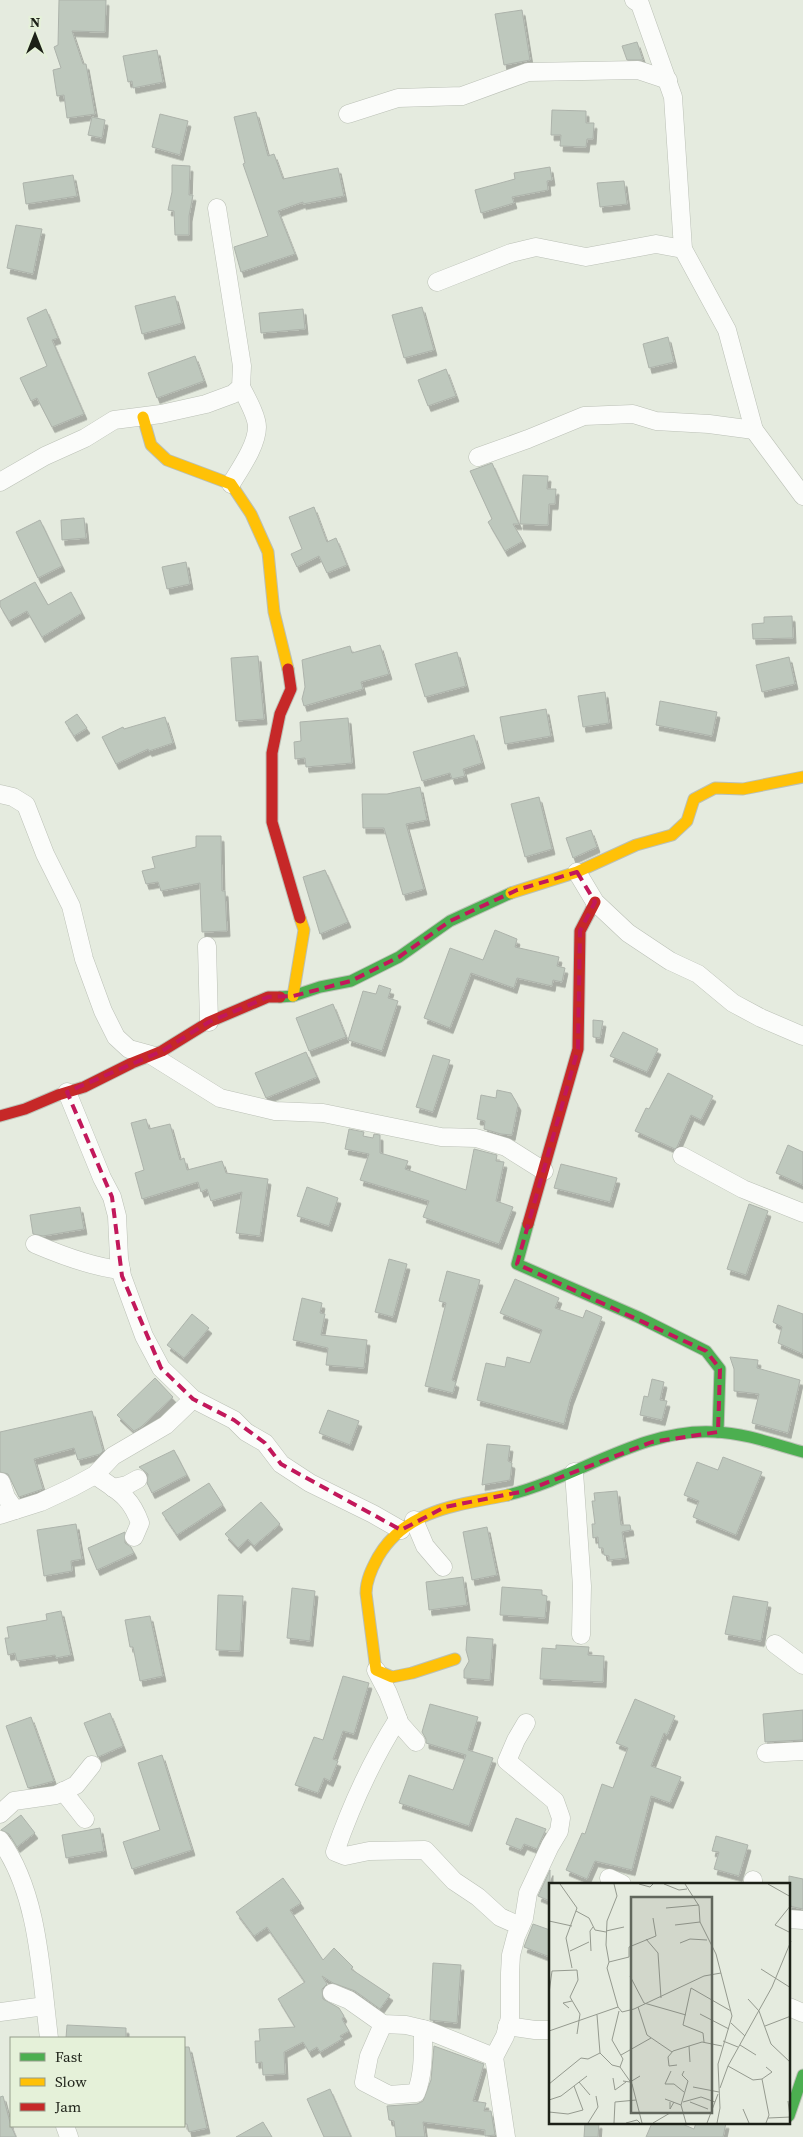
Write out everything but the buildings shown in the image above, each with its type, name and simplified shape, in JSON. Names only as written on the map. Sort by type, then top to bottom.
[{"type":"street","points":[[634,0],[640,4],[673,96],[683,249],[727,330],[754,430],[803,496]]},
{"type":"street","points":[[348,114],[398,98],[462,96],[528,72],[638,70],[668,80]]},
{"type":"street","points":[[217,208],[242,366],[241,387],[248,400],[257,427],[251,451],[231,484]]},
{"type":"street","points":[[437,282],[511,253],[536,247],[586,257],[656,244],[683,249]]},
{"type":"street","points":[[0,482],[45,456],[85,438],[114,420],[206,404],[233,394],[241,387]]},
{"type":"street","points":[[478,456],[528,440],[584,416],[633,414],[656,421],[709,424],[754,430]]},
{"type":"street","points":[[143,416],[151,445],[168,460],[195,472],[231,484],[251,514],[268,552],[274,612],[287,660],[291,689],[280,714],[272,753],[272,822],[304,930],[293,996]]},
{"type":"street","points":[[0,1116],[25,1109],[84,1087],[162,1050],[208,1022],[268,997],[293,996],[320,987],[351,981],[400,957],[450,921],[517,890],[577,872],[636,845],[672,835],[687,821],[694,799],[715,788],[743,789],[803,777]]},
{"type":"street","points":[[0,794],[13,797],[26,805],[46,854],[71,906],[84,960],[103,1011],[116,1037],[129,1049],[151,1055],[220,1098],[275,1111],[323,1113],[441,1137],[476,1138],[506,1147],[544,1171]]},
{"type":"street","points":[[577,872],[595,902],[628,933],[670,961],[698,974],[733,1003],[761,1018],[803,1036]]},
{"type":"street","points":[[595,902],[580,931],[578,1049],[517,1264],[638,1317],[706,1351],[720,1369],[718,1432]]},
{"type":"street","points":[[207,946],[208,1022]]},
{"type":"street","points":[[67,1092],[102,1178],[112,1197],[117,1216],[121,1270],[134,1310],[151,1352],[161,1368],[193,1399],[234,1420],[246,1432],[265,1443],[281,1464],[310,1483],[407,1524],[443,1567]]},
{"type":"street","points":[[682,1156],[743,1189],[803,1213]]},
{"type":"street","points":[[36,1244],[88,1263],[121,1270]]},
{"type":"street","points":[[1,1482],[8,1512],[41,1502],[95,1474],[114,1456],[166,1425],[193,1399]]},
{"type":"street","points":[[416,1742],[400,1724],[376,1670],[371,1648],[366,1587],[379,1555],[395,1534],[407,1524],[444,1507],[498,1498],[525,1491],[652,1442],[699,1432],[733,1432],[803,1452]]},
{"type":"street","points":[[574,1472],[582,1586],[581,1634]]},
{"type":"street","points":[[95,1474],[123,1494],[134,1507],[140,1523],[134,1537]]},
{"type":"street","points":[[113,1488],[127,1485],[138,1479]]},
{"type":"street","points":[[775,1644],[803,1665]]},
{"type":"street","points":[[376,1670],[392,1677],[412,1674],[455,1659]]},
{"type":"street","points":[[398,1719],[384,1741],[361,1789],[336,1852],[345,1856],[369,1851],[424,1850],[454,1881],[478,1897],[500,1917],[520,1926]]},
{"type":"street","points":[[506,2137],[494,2057],[508,2026],[511,1998],[511,1954],[524,1918],[528,1893],[559,1831],[561,1818],[555,1801],[507,1761],[526,1723]]},
{"type":"street","points":[[766,1754],[803,1751]]},
{"type":"street","points":[[0,1814],[14,1801],[56,1795],[76,1785],[92,1765]]},
{"type":"street","points":[[63,1791],[85,1819]]},
{"type":"street","points":[[0,1840],[10,1853],[24,1884],[36,1941],[49,2037]]},
{"type":"street","points":[[790,1919],[803,1920]]},
{"type":"street","points":[[332,1993],[349,2000],[383,2024],[406,2024],[424,2029],[494,2057]]},
{"type":"street","points":[[0,2012],[45,2006]]},
{"type":"street","points":[[790,2007],[803,2013]]},
{"type":"street","points":[[383,2024],[369,2056],[364,2082],[389,2095],[416,2093],[419,2086],[424,2029]]},
{"type":"street","points":[[508,2026],[549,2030]]},
{"type":"street","points":[[790,2114],[803,2075]]},
{"type":"highlighted area","points":[[577,872],[595,902],[580,931],[578,1049],[517,1264],[706,1351],[720,1369],[718,1432],[652,1442],[525,1491],[445,1507],[401,1530],[281,1464],[265,1443],[234,1420],[193,1399],[161,1368],[122,1276],[112,1197],[67,1092],[162,1051],[209,1022],[268,997],[293,996],[351,981],[399,957],[450,921],[517,890]]},
{"type":"traffic: fast","points":[[280,997],[293,996],[320,987],[351,981],[399,957],[450,921],[511,893]]},
{"type":"traffic: fast","points":[[528,1224],[517,1264],[638,1317],[706,1351],[720,1369],[718,1432]]},
{"type":"traffic: fast","points":[[508,1495],[534,1487],[635,1446],[687,1433],[714,1432],[737,1434],[803,1452]]},
{"type":"traffic: fast","points":[[790,2113],[803,2075]]},
{"type":"traffic: slow","points":[[143,417],[151,445],[167,460],[231,484],[251,514],[268,552],[274,612],[288,669]]},
{"type":"traffic: slow","points":[[511,893],[577,872],[636,845],[672,835],[687,821],[694,799],[715,788],[743,789],[803,777]]},
{"type":"traffic: slow","points":[[293,996],[304,930],[300,918]]},
{"type":"traffic: slow","points":[[455,1659],[412,1673],[392,1677],[376,1670],[366,1593],[368,1579],[378,1557],[403,1528],[419,1519],[453,1506],[508,1495]]},
{"type":"traffic: jam","points":[[288,669],[291,689],[280,714],[272,753],[272,822],[300,918]]},
{"type":"traffic: jam","points":[[528,1224],[578,1049],[580,931],[595,902]]},
{"type":"traffic: jam","points":[[0,1116],[25,1109],[58,1095],[84,1087],[132,1063],[162,1051],[209,1022],[268,997],[280,997]]}]
